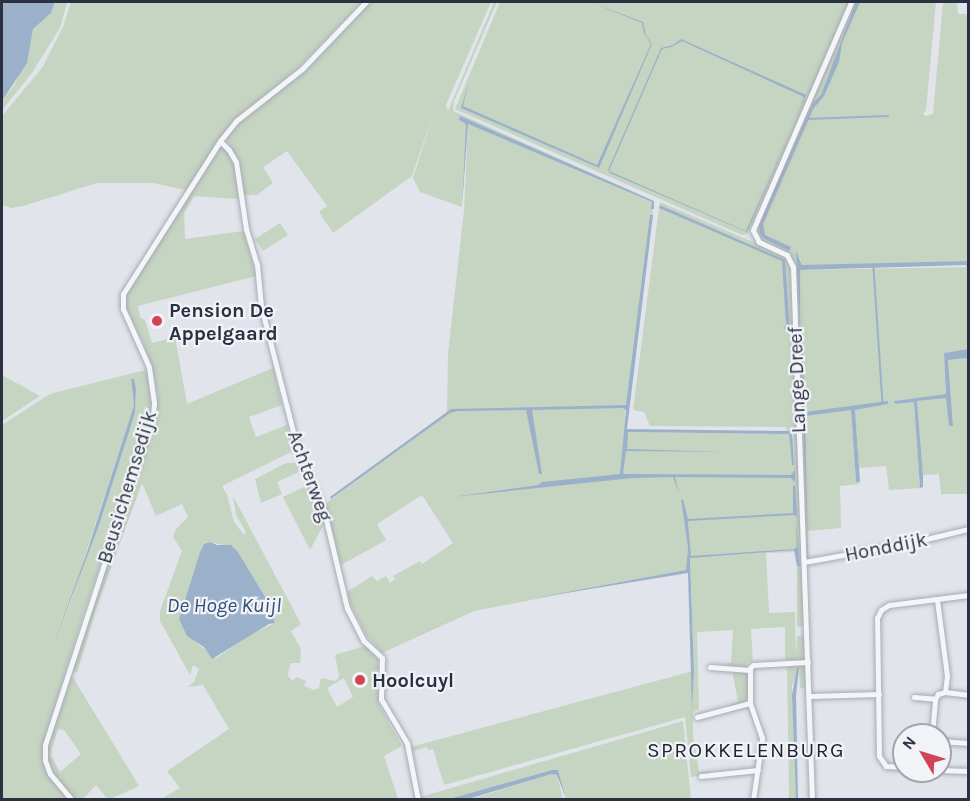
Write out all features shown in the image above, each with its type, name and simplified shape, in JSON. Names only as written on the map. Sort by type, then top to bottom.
[{"type":"street","name":"Beusichemsedijk","points":[[72,800],[50,774],[45,760],[45,745],[153,415],[154,402],[149,367],[123,309],[123,294],[220,141],[236,121],[302,69],[366,2]]},
{"type":"street","name":"Lange Dreef","points":[[812,800],[792,267],[788,255],[759,242],[753,230],[851,2]]},
{"type":"street","name":"Achterweg","points":[[220,141],[230,150],[236,162],[246,229],[257,264],[261,306],[299,455],[324,511],[347,608],[363,640],[382,658],[381,699],[407,743],[418,800]]},
{"type":"street","name":"Honddijk","points":[[804,562],[909,543],[969,529]]},
{"type":"street","points":[[892,766],[886,766],[879,756],[877,618],[881,610],[889,605],[969,595]]},
{"type":"street","points":[[937,600],[946,659],[945,692]]},
{"type":"street","points":[[753,800],[762,738],[750,703],[750,670],[753,664],[808,662]]},
{"type":"street","points":[[710,667],[750,670]]},
{"type":"street","points":[[934,723],[935,699],[938,694],[945,692],[969,695]]},
{"type":"street","points":[[809,696],[879,694]]},
{"type":"street","points":[[914,697],[935,699]]},
{"type":"street","points":[[697,717],[750,703]]},
{"type":"street","points":[[952,741],[969,742]]},
{"type":"street","points":[[701,776],[758,770]]},
{"type":"street","points":[[952,770],[969,771]]},
{"type":"green space","points":[[55,2],[67,3],[60,28],[32,73],[2,110],[2,101],[15,84],[33,29],[51,13]]},
{"type":"green space","points":[[71,2],[362,2],[295,71],[232,122],[186,190],[153,183],[97,183],[23,206],[12,208],[5,206],[2,204],[2,116],[42,68],[63,27]]},
{"type":"green space","points":[[367,2],[491,2],[446,105],[448,111],[494,2],[497,2],[454,101],[453,111],[654,201],[467,123],[462,207],[420,192],[413,178],[435,109],[412,176],[333,233],[319,212],[327,206],[287,151],[263,167],[273,183],[257,195],[244,195],[237,160],[226,137],[237,123],[285,85]]},
{"type":"green space","points":[[500,2],[936,2],[926,110],[923,114],[926,116],[933,114],[943,3],[957,3],[958,14],[968,14],[968,261],[814,266],[802,265],[800,258],[796,256],[800,332],[800,270],[968,267],[968,349],[944,353],[946,394],[894,401],[895,404],[914,402],[920,488],[889,490],[886,466],[859,468],[855,409],[805,416],[851,410],[856,481],[860,484],[840,486],[841,528],[807,531],[809,560],[806,560],[796,266],[788,253],[759,239],[755,231],[818,79],[748,234],[742,235],[455,109]]},
{"type":"green space","points":[[468,124],[652,202],[653,215],[650,215],[627,404],[616,408],[625,408],[626,432],[789,434],[792,465],[794,465],[793,432],[787,431],[786,427],[650,426],[644,412],[633,410],[659,208],[765,252],[660,205],[660,202],[781,254],[790,263],[804,626],[797,627],[797,552],[766,553],[769,613],[795,612],[796,656],[797,636],[805,635],[807,688],[800,688],[799,668],[792,686],[796,799],[789,799],[787,664],[798,663],[799,660],[785,660],[785,627],[751,629],[753,662],[747,662],[746,667],[727,666],[727,663],[731,663],[733,630],[697,632],[699,709],[693,712],[693,735],[699,772],[710,771],[710,774],[691,777],[685,717],[444,785],[433,749],[428,750],[427,747],[410,752],[411,747],[693,671],[692,711],[694,671],[690,553],[688,519],[681,500],[688,548],[687,570],[474,611],[382,653],[366,635],[350,603],[347,592],[372,576],[377,581],[386,576],[390,583],[395,579],[393,576],[420,561],[422,564],[453,543],[422,495],[377,524],[386,540],[341,565],[325,504],[447,415],[448,354],[464,210]]},
{"type":"green space","points":[[219,147],[227,150],[234,163],[239,199],[194,196],[184,213],[185,239],[244,231],[256,276],[138,306],[140,317],[145,320],[152,343],[175,337],[187,404],[273,368],[282,405],[249,417],[256,437],[287,425],[293,451],[222,486],[227,494],[234,522],[244,535],[246,532],[236,515],[233,496],[301,624],[291,631],[301,649],[300,663],[291,663],[289,668],[288,676],[292,681],[297,677],[306,681],[304,686],[314,690],[319,688],[321,678],[336,681],[339,676],[335,655],[365,646],[378,659],[379,705],[402,746],[384,756],[398,799],[161,799],[180,788],[167,771],[229,729],[203,685],[188,687],[194,682],[199,669],[193,665],[190,675],[160,621],[160,611],[182,551],[173,537],[176,529],[188,517],[182,504],[156,516],[142,483],[97,606],[77,672],[70,670],[156,414],[158,396],[153,371],[144,344],[126,308],[125,293]],"holes":[[[210,542],[233,547],[238,552],[269,602],[275,623],[252,634],[216,658],[197,643],[179,619],[200,552],[204,544]],[[344,678],[353,697],[337,707],[327,688]]]},
{"type":"green space","points":[[280,223],[288,235],[263,251],[255,239]]},
{"type":"green space","points":[[968,358],[968,494],[941,494],[939,474],[923,475],[917,401],[947,397],[949,426],[953,426],[948,360]]},
{"type":"green space","points":[[149,371],[153,409],[81,622],[43,745],[46,771],[67,799],[2,800],[2,425],[50,394]],"holes":[[[131,380],[136,389],[135,413],[56,645],[134,405]]]},
{"type":"green space","points":[[2,375],[40,396],[2,421]]},
{"type":"green space","points":[[286,463],[297,463],[301,471],[277,482],[282,494],[261,503],[255,479]]},
{"type":"green space","points":[[308,485],[325,522],[310,550],[283,497]]},
{"type":"green space","points":[[732,670],[748,672],[748,698],[745,702],[722,709],[738,702]]},
{"type":"green space","points":[[68,675],[72,676],[139,786],[108,800],[96,785],[83,799],[75,799],[49,769],[46,751]],"holes":[[[58,729],[64,730],[81,754],[60,772],[50,754]]]},
{"type":"green space","points":[[683,721],[691,799],[566,799],[558,771],[552,770],[449,799],[421,799],[420,797]]},
{"type":"green space","points":[[552,774],[557,775],[563,799],[468,800]]},
{"type":"water","points":[[2,2],[55,2],[51,13],[33,29],[27,63],[2,101]]},
{"type":"water","points":[[590,2],[643,22],[646,35],[652,44],[599,168],[461,108],[469,82],[463,106],[597,165],[651,44],[644,33],[642,23]]},
{"type":"water","points":[[856,2],[860,2],[842,43],[839,62],[824,96],[813,109],[763,224],[765,235],[791,247],[789,251],[763,238],[760,234],[759,223],[813,103],[821,95]]},
{"type":"water","points":[[681,39],[806,95],[794,123],[804,98],[802,96],[682,41],[671,47],[662,49],[609,171],[746,231],[792,129],[747,232],[610,173],[608,170],[661,48],[673,45]]},
{"type":"water","points":[[460,116],[654,201],[654,209],[651,209],[652,202],[468,124],[462,207],[466,124],[459,120]]},
{"type":"water","points":[[660,205],[785,260],[790,331],[783,328],[786,325],[782,261],[659,208]]},
{"type":"water","points":[[650,215],[653,215],[627,429],[792,431],[794,465],[792,465],[789,434],[628,432],[627,449],[725,452],[626,451],[623,474],[791,475],[795,470],[795,482],[791,478],[675,477],[679,493],[673,477],[633,478],[452,497],[538,485],[542,482],[620,474],[626,411],[624,408],[532,410],[542,474],[539,474],[526,410],[458,411],[450,413],[331,499],[330,497],[451,409],[626,405]]},
{"type":"water","points":[[796,251],[802,265],[968,261],[968,270],[966,265],[800,270],[800,332]]},
{"type":"water","points":[[800,337],[802,337],[805,412],[888,401],[888,404],[855,410],[860,482],[856,482],[851,410],[805,416],[808,553]]},
{"type":"water","points":[[968,349],[968,358],[948,360],[953,426],[949,426],[946,398],[917,401],[923,475],[923,487],[920,488],[914,402],[895,404],[894,401],[946,394],[944,353]]},
{"type":"water","points":[[131,379],[134,379],[136,389],[135,413],[99,525],[54,644],[88,549],[134,405]]},
{"type":"water","points":[[795,485],[797,517],[794,515],[688,521],[691,556],[794,549],[797,547],[796,520],[800,566],[797,566],[794,550],[690,558],[694,671],[692,712],[688,573],[535,598],[686,570],[688,548],[681,500],[683,499],[688,519],[793,513],[793,486]]},
{"type":"water","name":"De Hoge Kuijl","points":[[210,542],[217,545],[231,545],[238,552],[269,603],[275,623],[269,624],[212,659],[204,647],[187,636],[179,619],[200,552],[204,544]]},
{"type":"water","points":[[797,668],[799,668],[796,695],[798,800],[796,799],[792,695]]},
{"type":"water","points":[[558,770],[566,799],[557,775],[552,774],[468,799],[449,799]]},
{"type":"waterway","points":[[806,119],[888,116]]},
{"type":"waterway","points":[[874,268],[883,402]]},
{"type":"place","name":"Pension De Appelgaard","points":[[157,321]]},
{"type":"place","name":"Hoolcuyl","points":[[360,680]]},
{"type":"district","name":"SPROKKELENBURG","points":[[746,750]]}]
